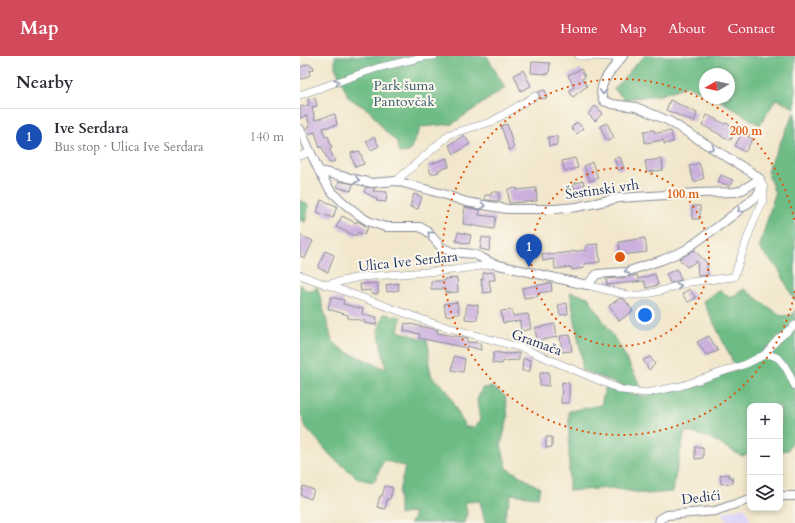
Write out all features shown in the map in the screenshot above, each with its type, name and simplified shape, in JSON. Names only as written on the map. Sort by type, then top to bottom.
[{"type":"street","points":[[300,95],[377,68],[434,56]]},
{"type":"street","points":[[579,56],[622,57]]},
{"type":"street","points":[[587,285],[597,274],[626,272],[662,260],[684,250],[720,225],[756,197],[760,190],[760,179],[669,121],[636,107],[612,104],[604,101],[601,94],[603,84],[622,57]]},
{"type":"street","points":[[396,181],[450,134],[491,122],[535,96]]},
{"type":"street","points":[[300,129],[310,152],[300,156]]},
{"type":"street","name":"Ulica Ive Serdara","points":[[310,152],[330,190],[339,200],[368,221],[385,227],[420,227],[427,231],[441,247],[452,252],[474,254],[494,264],[627,295],[642,295],[690,282],[734,277],[763,200],[764,188],[760,179]]},
{"type":"street","name":"Šestinski vrh","points":[[319,171],[372,183],[396,181],[466,202],[493,208],[508,209],[555,209],[577,207],[619,198],[698,192],[735,192],[742,190],[760,179]]},
{"type":"street","name":"Ulica Ive Serdara","points":[[324,285],[360,277],[453,270],[494,264]]},
{"type":"street","name":"Gramača","points":[[300,275],[432,323],[525,349],[622,390],[646,393],[681,386],[746,364],[764,355],[795,325]]},
{"type":"street","points":[[764,355],[771,354],[776,356],[782,362],[795,386]]},
{"type":"street","points":[[783,496],[795,496]]},
{"type":"street","name":"Dedići","points":[[659,523],[660,519],[674,513],[715,511],[747,501]]},
{"type":"shaded area","points":[[745,507],[751,523],[727,523],[723,512]]},
{"type":"green space","name":"Park šuma Pantovčak","points":[[335,56],[487,56],[505,88],[452,124],[421,127],[409,152],[399,153],[397,142],[386,132],[370,111],[349,98],[335,67]]},
{"type":"green space","points":[[645,56],[795,56],[795,108],[776,99],[760,125],[726,104],[735,104],[735,68],[699,68],[699,91],[686,86],[660,95],[624,99],[614,89]]},
{"type":"green space","points":[[795,111],[795,301],[779,270],[759,248],[775,194],[767,171]]},
{"type":"green space","points":[[300,200],[309,206],[305,222],[300,220]]},
{"type":"green space","points":[[300,284],[306,290],[315,290],[317,286],[332,340],[339,347],[386,369],[378,330],[384,314],[401,317],[398,331],[427,340],[429,349],[429,365],[432,377],[447,390],[465,427],[474,427],[480,421],[477,400],[482,388],[492,387],[505,396],[508,417],[501,445],[507,468],[540,488],[538,497],[511,494],[504,519],[509,523],[485,523],[480,501],[465,502],[467,513],[464,523],[409,523],[414,518],[413,512],[399,515],[399,492],[405,467],[384,460],[374,482],[359,479],[332,457],[305,426],[300,411]]},
{"type":"green space","points":[[744,289],[781,316],[793,315],[795,310],[795,437],[788,450],[783,451],[783,403],[747,403],[747,455],[741,456],[710,438],[685,431],[672,492],[648,494],[610,488],[569,491],[569,411],[601,405],[605,388],[645,396],[737,370],[703,301],[720,290],[730,298]]},
{"type":"green space","points":[[570,292],[588,297],[622,350],[642,389],[626,387],[581,370],[582,360]]},
{"type":"building","points":[[532,62],[550,63],[549,74],[531,73]]},
{"type":"building","points":[[308,64],[313,66],[314,69],[309,71],[310,75],[300,80],[300,67]]},
{"type":"building","points":[[581,69],[585,77],[582,79],[587,86],[573,97],[569,91],[574,87],[568,75]]},
{"type":"building","points":[[523,70],[531,86],[521,91],[514,75]]},
{"type":"building","points":[[545,90],[547,98],[541,99],[538,92]]},
{"type":"building","points":[[315,98],[317,106],[312,107],[315,120],[335,114],[337,125],[323,128],[325,137],[328,136],[332,148],[329,148],[335,161],[329,163],[322,147],[320,148],[315,132],[308,134],[307,127],[310,126],[307,116],[300,118],[300,107],[309,105],[308,99]]},
{"type":"building","points":[[670,100],[697,113],[694,122],[666,110]]},
{"type":"building","points":[[595,106],[603,113],[595,121],[588,114]]},
{"type":"building","points":[[707,115],[725,124],[726,123],[736,127],[731,140],[702,125]]},
{"type":"building","points":[[577,122],[583,128],[577,134],[571,128]]},
{"type":"building","points":[[607,123],[614,138],[607,141],[600,126]]},
{"type":"building","points":[[507,124],[514,148],[509,150],[501,126]]},
{"type":"building","points":[[654,130],[655,133],[671,131],[673,142],[664,144],[664,140],[645,143],[644,131]]},
{"type":"building","points":[[742,133],[753,139],[745,152],[735,146]]},
{"type":"building","points":[[464,135],[470,144],[454,154],[449,145]]},
{"type":"building","points":[[557,136],[557,145],[549,146],[548,137]]},
{"type":"building","points":[[374,137],[379,146],[371,150],[366,141]]},
{"type":"building","points":[[360,151],[364,164],[355,167],[351,153]]},
{"type":"building","points":[[620,157],[624,168],[618,170],[614,158]]},
{"type":"building","points":[[447,158],[449,167],[431,174],[428,165]]},
{"type":"building","points":[[575,158],[578,168],[565,171],[562,161]]},
{"type":"building","points":[[662,159],[663,170],[647,172],[645,161]]},
{"type":"building","points":[[592,162],[598,178],[590,181],[584,166]]},
{"type":"building","points":[[699,163],[704,178],[694,182],[689,166]]},
{"type":"building","points":[[721,175],[733,180],[730,186],[718,182]]},
{"type":"building","points":[[339,181],[353,184],[351,191],[337,187]]},
{"type":"building","points":[[583,181],[587,194],[577,196],[573,184]]},
{"type":"building","points":[[366,187],[375,188],[373,191],[387,192],[386,202],[376,201],[377,199],[364,192]]},
{"type":"building","points":[[517,188],[517,190],[536,188],[537,201],[509,203],[508,189]]},
{"type":"building","points":[[492,192],[499,192],[499,201],[485,200],[485,195],[491,195]]},
{"type":"building","points":[[414,194],[422,197],[418,209],[410,207]]},
{"type":"building","points":[[321,200],[337,206],[333,218],[317,212]]},
{"type":"building","points":[[692,206],[700,206],[700,219],[692,219]]},
{"type":"building","points":[[465,207],[480,210],[479,215],[496,217],[494,229],[463,224]]},
{"type":"building","points":[[342,216],[356,223],[357,221],[368,227],[364,235],[358,232],[356,236],[336,227]]},
{"type":"building","points":[[458,232],[471,235],[469,244],[456,241]]},
{"type":"building","points":[[300,235],[313,241],[305,258],[300,256]]},
{"type":"building","points":[[482,237],[491,239],[489,251],[480,249]]},
{"type":"building","points":[[645,238],[647,252],[620,255],[619,242]]},
{"type":"building","points":[[598,244],[600,262],[584,264],[584,268],[572,270],[571,267],[555,269],[554,259],[543,261],[542,254],[548,253],[548,255],[586,250],[586,245]]},
{"type":"building","points":[[694,250],[707,263],[708,275],[698,276],[697,261],[687,267],[679,259]]},
{"type":"building","points":[[325,251],[334,255],[328,272],[318,268]]},
{"type":"building","points":[[677,269],[681,280],[670,283],[666,274]]},
{"type":"building","points":[[494,272],[495,280],[489,280],[491,292],[483,293],[481,279],[483,279],[483,273]]},
{"type":"building","points":[[655,274],[658,285],[646,288],[644,281],[607,285],[606,279],[637,275],[638,279]]},
{"type":"building","points":[[457,278],[458,292],[446,293],[445,289],[431,289],[431,281],[445,281],[444,279]]},
{"type":"building","points":[[378,283],[378,294],[371,294],[371,290],[361,291],[360,284]]},
{"type":"building","points":[[398,283],[399,290],[387,292],[386,285]]},
{"type":"building","points":[[551,283],[552,291],[538,293],[538,296],[524,298],[522,288]]},
{"type":"building","points":[[689,289],[696,298],[688,302],[682,294]]},
{"type":"building","points":[[331,297],[344,300],[343,304],[363,309],[362,314],[377,317],[376,325],[364,323],[365,321],[348,318],[348,315],[328,309]]},
{"type":"building","points":[[620,298],[625,300],[633,311],[619,321],[609,306]]},
{"type":"building","points":[[457,302],[459,314],[446,316],[444,304]]},
{"type":"building","points":[[567,303],[568,314],[560,315],[558,305]]},
{"type":"building","points":[[467,304],[478,305],[477,320],[465,319]]},
{"type":"building","points":[[512,310],[513,316],[528,314],[531,329],[521,331],[520,321],[503,323],[501,311]]},
{"type":"building","points":[[405,323],[438,330],[437,333],[468,338],[467,342],[480,343],[481,350],[467,346],[467,348],[419,338],[420,334],[404,331]]},
{"type":"building","points":[[555,324],[557,337],[537,341],[535,328]]},
{"type":"building","points":[[570,335],[572,351],[562,352],[560,336]]},
{"type":"building","points":[[709,336],[718,351],[706,355],[697,342]]},
{"type":"building","points":[[494,352],[507,354],[519,353],[519,360],[503,361],[502,364],[492,363]]},
{"type":"building","points":[[454,356],[465,359],[463,372],[452,370]]},
{"type":"building","points":[[650,357],[655,364],[649,370],[643,360]]},
{"type":"building","points":[[523,359],[531,360],[530,371],[522,371]]},
{"type":"building","points":[[540,372],[549,372],[549,386],[540,385]]},
{"type":"building","points":[[562,382],[569,383],[569,403],[561,403]]},
{"type":"building","points":[[546,437],[552,437],[552,447],[546,448]]},
{"type":"building","points":[[695,447],[703,447],[703,458],[695,459]]},
{"type":"building","points":[[729,474],[729,477],[732,477],[733,483],[721,484],[720,475]]},
{"type":"building","points":[[303,486],[314,490],[311,499],[301,495]]},
{"type":"building","points":[[385,486],[393,488],[390,499],[387,499],[385,509],[377,507]]},
{"type":"place","name":"Ive Serdara","points":[[529,267]]}]
